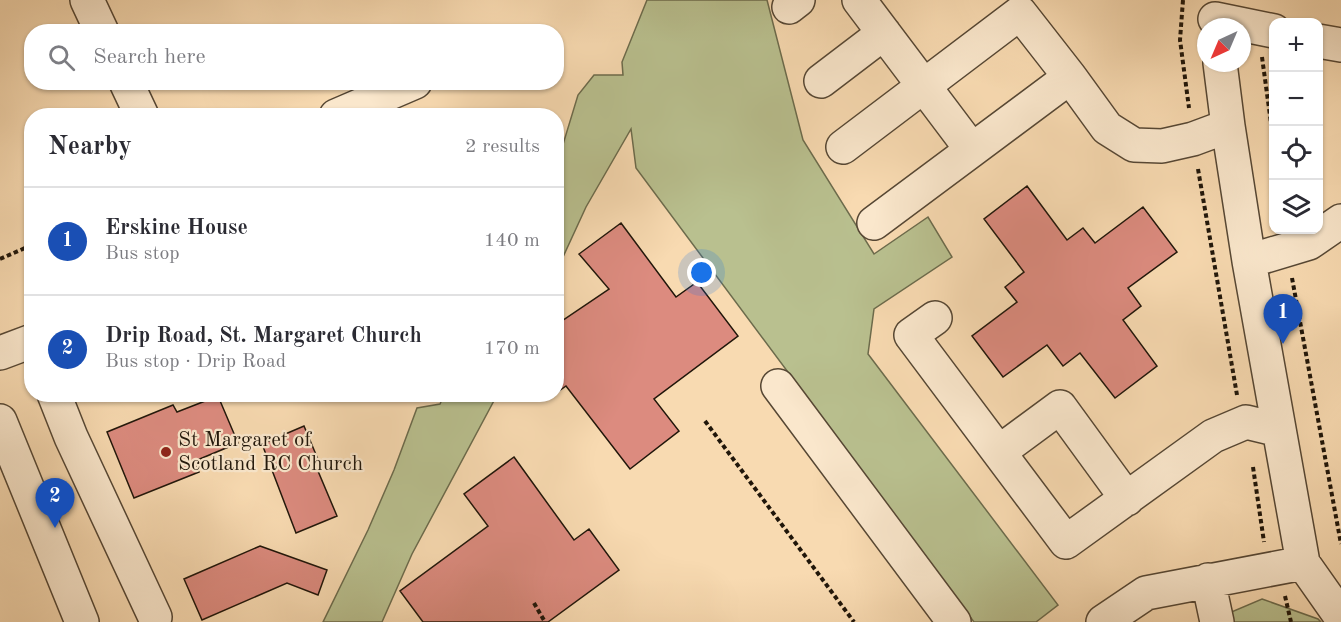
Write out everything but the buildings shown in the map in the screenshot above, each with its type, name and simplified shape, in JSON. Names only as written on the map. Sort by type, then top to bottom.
[{"type":"street","points":[[87,0],[98,24]]},
{"type":"street","points":[[859,0],[972,150]]},
{"type":"street","points":[[843,147],[1020,13],[1107,128],[1134,146],[1162,146],[1193,139],[1228,126]]},
{"type":"street","points":[[1217,15],[1266,29]]},
{"type":"street","points":[[821,81],[884,33]]},
{"type":"street","points":[[1323,42],[1341,45]]},
{"type":"street","points":[[1221,72],[1249,261],[1303,563],[1341,616]]},
{"type":"street","points":[[874,223],[1070,77]]},
{"type":"street","points":[[130,90],[138,108]]},
{"type":"street","points":[[355,108],[396,90]]},
{"type":"street","points":[[1249,261],[1310,243],[1341,221]]},
{"type":"street","points":[[935,318],[911,335],[1066,542],[1213,436],[1246,422],[1279,430]]},
{"type":"street","points":[[0,353],[24,344]]},
{"type":"street","points":[[778,386],[954,622]]},
{"type":"street","points":[[57,402],[71,437],[155,617]]},
{"type":"street","points":[[999,452],[1060,407],[1127,499]]},
{"type":"street","points":[[0,421],[82,622]]},
{"type":"street","points":[[1103,622],[1146,592],[1303,563]]},
{"type":"street","points":[[1209,580],[1217,622]]},
{"type":"path","points":[[1266,29],[1273,126]]},
{"type":"path","points":[[0,259],[24,248]]},
{"type":"path","points":[[1287,250],[1341,544]]},
{"type":"path","points":[[705,421],[854,622]]},
{"type":"path","points":[[534,603],[545,622]]},
{"type":"green space","points":[[647,0],[767,0],[803,140],[874,254],[928,217],[952,257],[874,309],[868,354],[1058,605],[1036,622],[974,622],[636,168],[631,129],[586,207],[564,255],[564,141],[578,95],[594,75],[623,75],[622,62]]},
{"type":"green space","points":[[441,402],[493,402],[412,554],[382,622],[323,622],[368,530],[417,408]]},
{"type":"green space","points":[[1262,599],[1318,619],[1321,622],[1208,622]]},
{"type":"place","name":"Erskine House","points":[[1283,344]]},
{"type":"place","name":"St Margaret of Scotland RC Church","points":[[166,452]]},
{"type":"place","name":"Drip Road, St. Margaret Church","points":[[55,528]]}]
